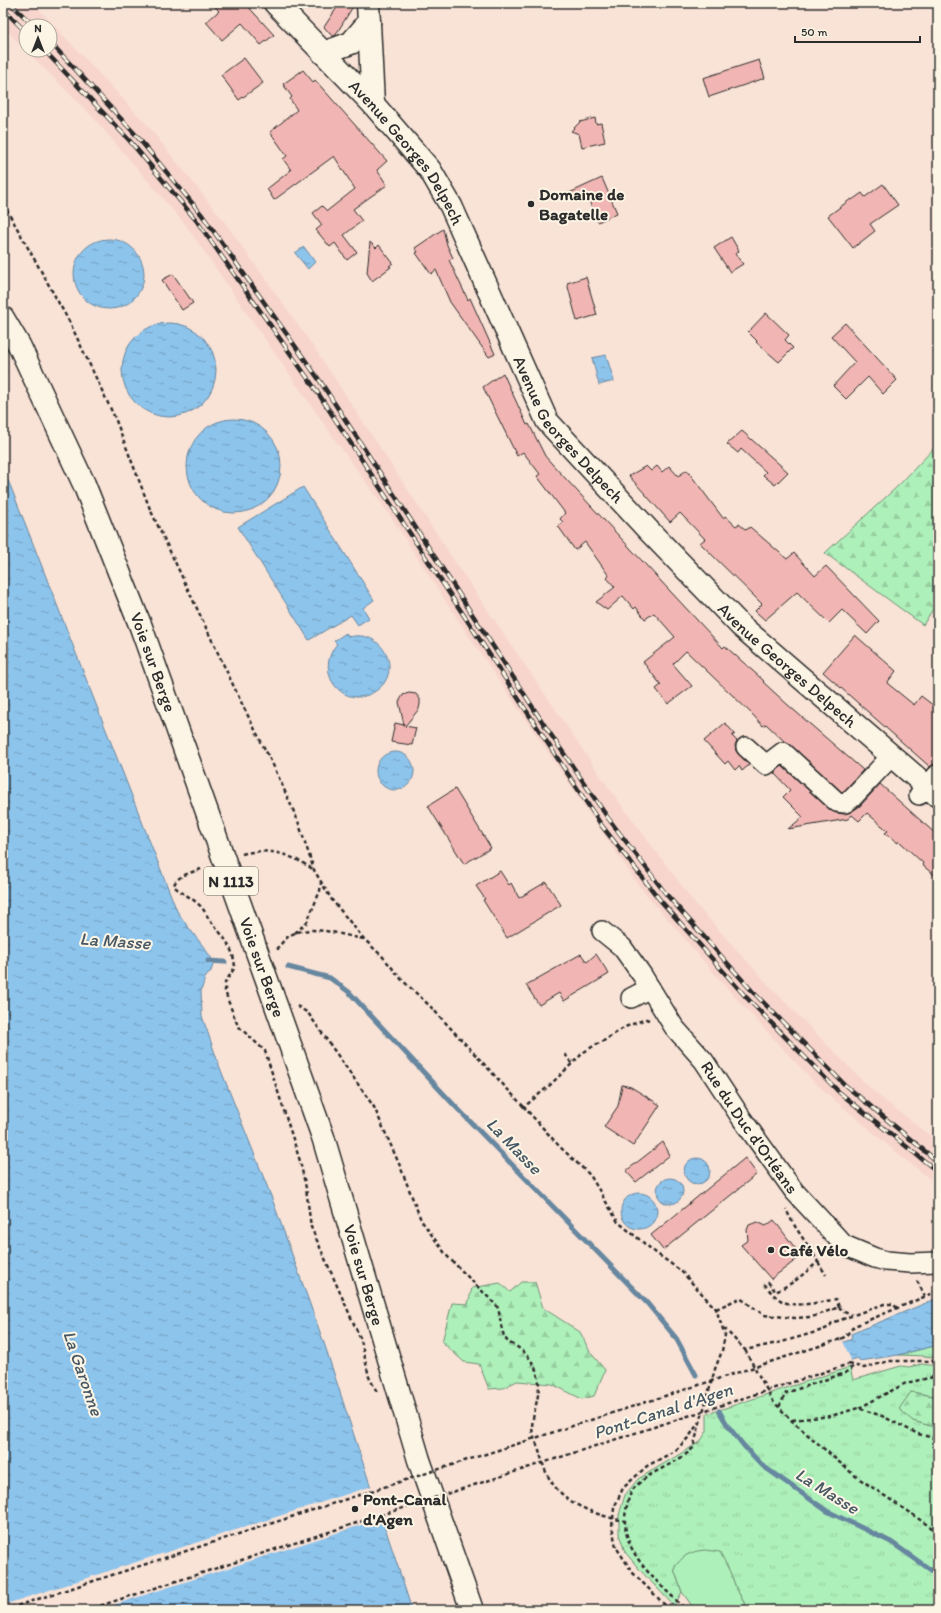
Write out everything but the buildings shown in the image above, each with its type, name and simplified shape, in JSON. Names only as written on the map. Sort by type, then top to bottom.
[{"type":"main road","name":"Avenue Georges Delpech","points":[[276,3],[346,78],[373,104],[430,170],[451,206],[547,421],[740,626],[930,788]]},
{"type":"main road","points":[[346,78],[351,43],[368,13]]},
{"type":"main road","points":[[368,13],[373,104]]},
{"type":"main road","points":[[323,53],[351,43]]},
{"type":"main road","name":"Voie sur Berge","points":[[3,318],[19,345],[84,484],[141,626],[323,1137],[419,1460],[472,1610]]},
{"type":"main road","points":[[547,421],[575,466],[652,548],[746,642],[884,764],[930,788],[938,812]]},
{"type":"lane","points":[[746,747],[766,765],[783,752],[837,802],[845,803],[852,798],[884,764]]},
{"type":"lane","name":"Rue du Duc d'Orléans","points":[[602,930],[622,947],[674,1027],[704,1060],[742,1119],[794,1191],[844,1245],[858,1252],[886,1261],[910,1264],[938,1262]]},
{"type":"lane","points":[[631,998],[650,988]]},
{"type":"path","points":[[3,203],[70,323],[115,418],[150,509],[243,706],[275,769],[298,821],[314,870],[332,900],[364,939],[383,957],[402,980],[430,1006],[560,1147],[590,1175],[618,1222],[681,1271],[716,1309],[725,1335],[722,1352],[715,1369],[693,1448],[685,1456],[654,1473],[634,1488],[629,1496],[624,1521],[629,1544],[637,1558],[648,1572],[686,1610]]},
{"type":"path","points":[[240,855],[256,851],[271,851],[301,862],[314,870]]},
{"type":"path","points":[[202,869],[178,878],[174,886],[188,895],[206,911],[209,919],[221,932],[232,950],[234,967],[225,983],[225,991],[238,1026],[265,1050],[300,1161],[306,1188],[311,1227],[362,1340],[369,1376]]},
{"type":"path","points":[[295,934],[307,922],[320,891],[321,882]]},
{"type":"path","points":[[278,953],[278,947],[286,939],[295,934],[311,930],[328,931],[364,939]]},
{"type":"path","points":[[295,1004],[308,1013],[374,1107],[400,1166],[421,1220],[447,1256],[497,1306],[500,1312],[502,1330],[509,1343],[519,1347],[528,1355],[537,1372],[538,1378],[538,1396],[532,1429],[548,1476],[554,1486],[566,1498],[582,1508],[624,1521]]},
{"type":"path","points":[[524,1107],[595,1045],[625,1027],[646,1019],[674,1027]]},
{"type":"path","points":[[564,1054],[572,1064]]},
{"type":"path","points":[[794,1191],[783,1203],[792,1223],[810,1246],[826,1275]]},
{"type":"path","points":[[818,1262],[795,1281],[776,1292],[768,1282],[765,1285],[773,1295],[787,1303],[815,1303],[836,1299],[840,1308],[844,1312],[852,1315]]},
{"type":"path","points":[[916,1279],[925,1296]]},
{"type":"path","points":[[4,1610],[841,1339],[846,1336],[850,1329],[881,1314],[898,1309],[925,1296],[938,1292]]},
{"type":"path","points":[[716,1309],[740,1298],[764,1315],[795,1318],[812,1317],[840,1308]]},
{"type":"path","points":[[745,1350],[782,1342],[823,1330],[829,1327],[832,1322],[884,1304],[892,1304],[898,1309]]},
{"type":"path","points":[[723,1328],[745,1350],[773,1401],[791,1420],[854,1474],[938,1532]]},
{"type":"path","points":[[87,1610],[850,1364],[864,1368],[889,1361],[938,1361]]},
{"type":"path","points":[[779,1407],[786,1393],[845,1374],[855,1365]]},
{"type":"path","points":[[791,1420],[831,1416],[858,1408],[906,1383],[938,1376]]},
{"type":"path","points":[[858,1408],[882,1416],[918,1434],[938,1439]]},
{"type":"path","points":[[670,1610],[633,1573],[616,1548],[612,1526],[614,1508],[623,1488],[647,1466],[675,1451],[689,1438],[700,1420]]},
{"type":"shaded area","points":[[3,3],[33,3],[47,18],[18,18],[18,42],[3,27]]},
{"type":"shaded area","points":[[58,30],[148,126],[226,224],[313,346],[463,574],[610,790],[696,905],[775,992],[874,1092],[938,1142],[938,1185],[902,1157],[815,1083],[733,995],[639,886],[462,626],[387,511],[338,444],[185,224],[91,115],[34,58],[58,58]]},
{"type":"green space","points":[[938,444],[938,601],[923,625],[825,553],[899,485]]},
{"type":"green space","points":[[521,1282],[535,1282],[543,1308],[580,1332],[590,1352],[605,1370],[594,1396],[582,1399],[552,1384],[517,1381],[503,1388],[489,1389],[479,1364],[464,1362],[442,1342],[452,1303],[468,1304],[472,1288],[500,1283],[510,1292]]},
{"type":"green space","points":[[938,1345],[938,1358],[898,1355]]},
{"type":"green space","points":[[921,1364],[938,1366],[938,1397],[911,1392],[913,1421],[938,1428],[938,1610],[748,1610],[736,1588],[731,1574],[674,1569],[682,1592],[674,1606],[625,1552],[619,1534],[619,1515],[625,1495],[638,1479],[700,1442],[707,1431],[707,1414],[850,1367],[853,1380],[901,1366],[909,1367]]},
{"type":"green space","points":[[911,1392],[938,1397],[938,1428],[913,1421],[899,1409]]},
{"type":"green space","points":[[705,1550],[720,1552],[736,1588],[748,1610],[695,1610],[682,1592],[674,1569],[677,1564],[687,1555]]},
{"type":"water","points":[[102,239],[116,239],[129,245],[138,254],[142,260],[144,274],[142,288],[134,299],[123,307],[116,309],[102,309],[95,307],[84,299],[76,288],[74,281],[74,267],[76,260],[84,249],[95,241]]},
{"type":"water","points":[[304,247],[315,262],[308,269],[295,253]]},
{"type":"water","points":[[169,323],[187,327],[202,337],[212,352],[216,370],[212,388],[202,403],[187,413],[169,417],[151,413],[136,403],[126,388],[122,370],[126,352],[136,337],[151,327]]},
{"type":"water","points":[[606,355],[614,381],[599,385],[592,358]]},
{"type":"water","points":[[234,419],[252,423],[267,433],[277,448],[281,466],[277,484],[267,499],[252,509],[234,513],[216,509],[201,499],[191,484],[187,466],[191,448],[201,433],[216,423]]},
{"type":"water","name":"La Garonne","points":[[3,471],[10,485],[177,911],[214,962],[211,971],[205,978],[201,991],[202,1016],[220,1068],[271,1196],[325,1346],[373,1494],[844,1342],[852,1339],[851,1334],[938,1298],[938,1345],[898,1355],[860,1361],[858,1358],[380,1512],[412,1610],[3,1610]]},
{"type":"water","points":[[303,487],[374,600],[363,608],[369,618],[358,625],[351,615],[309,640],[238,527]]},
{"type":"water","points":[[346,633],[349,637],[361,636],[372,639],[386,654],[389,664],[388,675],[383,684],[374,692],[363,697],[342,693],[335,686],[330,677],[328,666],[330,655],[337,644],[334,641]]},
{"type":"water","points":[[395,752],[405,755],[411,761],[414,771],[411,781],[405,787],[395,790],[385,787],[379,781],[376,771],[379,761],[385,755]]},
{"type":"water","points":[[697,1158],[706,1162],[710,1171],[706,1180],[697,1184],[688,1180],[684,1171],[688,1162]]},
{"type":"water","points":[[670,1178],[679,1182],[683,1191],[679,1200],[670,1204],[661,1200],[657,1191],[661,1182]]},
{"type":"water","points":[[643,1193],[652,1198],[656,1204],[656,1218],[652,1224],[643,1229],[635,1229],[626,1224],[622,1218],[621,1207],[626,1198],[632,1194]]},
{"type":"pier","name":"Pont-Canal d'Agen","points":[[843,1341],[851,1360],[850,1363],[382,1513],[383,1518],[98,1610],[3,1610],[3,1605],[372,1486],[375,1492]]},
{"type":"waterway","name":"La Masse","points":[[208,961],[225,962]]},
{"type":"waterway","name":"La Masse","points":[[288,967],[330,978],[349,992],[454,1105],[647,1303],[676,1338],[696,1375]]},
{"type":"waterway","name":"La Masse","points":[[719,1411],[728,1426],[763,1466],[827,1511],[891,1542],[938,1575]]},
{"type":"railway","points":[[10,3],[26,18]]},
{"type":"railway","points":[[3,9],[18,24]]},
{"type":"railway","points":[[58,51],[135,134],[202,215],[320,381],[547,729],[608,818],[666,894],[753,992],[845,1085],[938,1162]]},
{"type":"railway","points":[[52,58],[129,140],[196,220],[314,387],[602,826],[660,900],[746,997],[839,1092],[938,1172]]},
{"type":"place","name":"Domaine de Bagatelle","points":[[531,204]]},
{"type":"place","name":"Café Vélo","points":[[771,1250]]},
{"type":"place","name":"Pont-Canal d'Agen","points":[[355,1509]]}]
